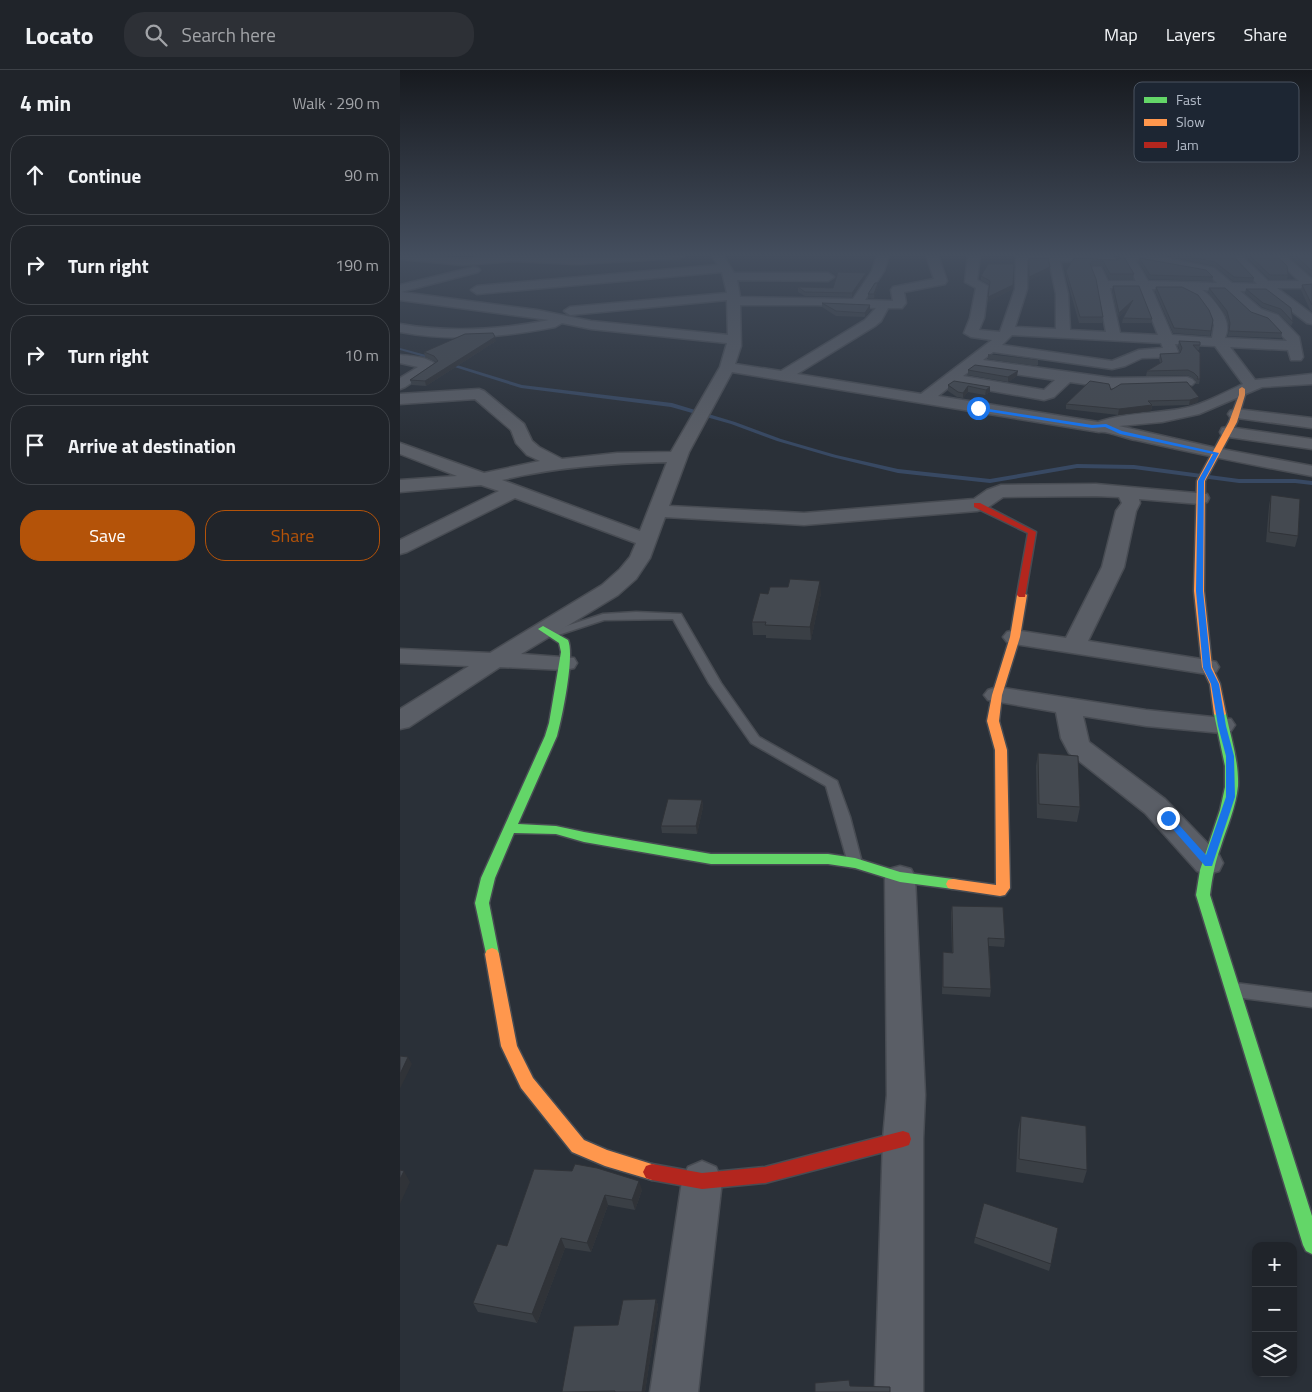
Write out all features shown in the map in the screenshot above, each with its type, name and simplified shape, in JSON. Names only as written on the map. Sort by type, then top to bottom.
[{"type":"street","points":[[549,317],[566,321],[734,340]]},
{"type":"street","points":[[400,721],[494,661],[547,631],[610,590],[628,574],[640,558],[678,457],[726,367],[734,340],[733,317]]},
{"type":"street","points":[[782,376],[870,323],[877,317]]},
{"type":"street","points":[[977,317],[971,333],[1063,334],[1114,337],[1168,346]]},
{"type":"street","points":[[923,400],[1006,334],[1012,317]]},
{"type":"street","points":[[1063,317],[1063,334]]},
{"type":"street","points":[[1110,317],[1114,337]]},
{"type":"street","points":[[1158,317],[1168,346],[1187,382],[1205,406]]},
{"type":"street","points":[[1217,317],[1221,325],[1218,342],[1246,387]]},
{"type":"street","points":[[1106,426],[1120,420],[1162,417],[1193,411],[1246,387],[1306,379],[1294,346],[1294,340],[1273,318],[1269,317]]},
{"type":"street","points":[[400,328],[472,336],[514,332],[566,321]]},
{"type":"street","points":[[990,348],[1112,365],[1120,364],[1140,354],[1168,346],[1218,342],[1294,346]]},
{"type":"street","points":[[400,359],[430,365],[400,384]]},
{"type":"street","points":[[972,362],[1066,378],[1112,383],[1187,382]]},
{"type":"street","points":[[726,367],[923,400],[1086,425],[1106,426],[1120,432],[1216,453],[1312,471]]},
{"type":"street","points":[[951,378],[1044,395],[1049,394],[1066,378]]},
{"type":"street","points":[[1282,381],[1309,423]]},
{"type":"street","points":[[1134,383],[1144,401],[1162,417]]},
{"type":"street","points":[[1246,387],[1228,432],[1202,483],[1199,591],[1207,668],[1215,684],[1222,726],[1230,756],[1230,797],[1204,876],[1203,894],[1312,1245]]},
{"type":"street","points":[[400,399],[479,394],[518,428],[525,443],[533,451],[559,464]]},
{"type":"street","points":[[1236,414],[1309,423]]},
{"type":"street","points":[[1228,432],[1312,444]]},
{"type":"street","points":[[400,448],[646,540]]},
{"type":"street","points":[[400,486],[482,479],[528,468],[559,464],[617,458],[678,457]]},
{"type":"street","points":[[658,511],[804,519],[977,505],[984,504],[995,492],[1001,491],[1096,490],[1127,493],[1202,483]]},
{"type":"street","points":[[400,548],[514,491]]},
{"type":"street","points":[[1074,646],[1113,567],[1126,511],[1131,503],[1127,493]]},
{"type":"street","points":[[510,828],[556,830],[584,837],[711,859],[828,859],[855,863],[900,877],[997,892],[1003,888],[1001,750],[993,722],[997,695],[1014,636],[1033,534],[977,505]]},
{"type":"street","points":[[547,631],[564,642],[565,663],[553,729],[488,878],[482,903],[509,1046],[527,1083],[578,1146],[605,1158],[664,1175],[702,1181],[765,1175],[903,1139]]},
{"type":"street","points":[[1014,636],[1207,668]]},
{"type":"street","points":[[400,656],[565,663]]},
{"type":"street","points":[[997,695],[1146,718],[1222,726]]},
{"type":"street","points":[[1068,705],[1074,738],[1078,747],[1155,806],[1208,863]]},
{"type":"street","points":[[899,1392],[903,1139],[906,1095],[900,877]]},
{"type":"street","points":[[674,1392],[702,1181]]},
{"type":"lane","points":[[547,631],[603,617],[636,615],[677,616],[715,682],[754,740],[832,784],[844,817],[855,863]]},
{"type":"lane","points":[[1233,990],[1312,1000]]},
{"type":"building","points":[[1151,317],[1152,319],[1123,318]]},
{"type":"building","points":[[1169,317],[1212,317],[1213,320],[1211,331],[1174,328]]},
{"type":"building","points":[[1228,317],[1264,317],[1268,318],[1282,333],[1229,331]]},
{"type":"building","points":[[493,333],[495,337],[425,381],[410,380],[438,361],[434,356],[424,352],[465,334]]},
{"type":"building","points":[[1179,341],[1200,342],[1200,345],[1193,345],[1200,353],[1200,379],[1197,379],[1198,377],[1194,373],[1188,370],[1147,371],[1162,362],[1160,354],[1180,353],[1182,348]]},
{"type":"building","points":[[975,365],[1018,371],[1008,377],[968,370]]},
{"type":"building","points":[[954,381],[990,387],[986,390],[968,386],[963,393],[948,385]]},
{"type":"building","points":[[1090,381],[1109,384],[1111,390],[1121,384],[1187,382],[1199,397],[1190,400],[1148,401],[1152,405],[1119,409],[1066,404]]},
{"type":"building","points":[[1271,495],[1300,499],[1298,536],[1269,532]]},
{"type":"building","points":[[790,579],[820,581],[810,627],[765,625],[766,622],[752,622],[760,593],[768,594],[770,587],[788,587]]},
{"type":"building","points":[[1038,753],[1078,756],[1080,807],[1039,804]]},
{"type":"building","points":[[668,799],[702,800],[696,826],[661,826]]},
{"type":"building","points":[[952,906],[1003,907],[1005,939],[988,938],[991,989],[943,987],[943,952],[953,953]]},
{"type":"building","points":[[400,1056],[408,1057],[400,1074]]},
{"type":"building","points":[[1021,1116],[1086,1126],[1087,1170],[1019,1159]]},
{"type":"building","points":[[575,1164],[597,1168],[639,1181],[632,1200],[605,1195],[587,1243],[561,1238],[532,1314],[473,1303],[497,1244],[507,1246],[534,1169],[572,1171]]},
{"type":"building","points":[[400,1170],[404,1171],[400,1179]]},
{"type":"building","points":[[984,1203],[1058,1228],[1051,1264],[975,1237]]},
{"type":"building","points":[[656,1299],[642,1392],[562,1392],[574,1326],[618,1325],[623,1300]]},
{"type":"building","points":[[849,1380],[850,1386],[890,1387],[890,1392],[815,1392],[815,1383]]},
{"type":"waterway","points":[[400,349],[435,359]]},
{"type":"waterway","points":[[447,363],[521,386],[672,405],[733,423],[779,440],[834,456],[898,471],[990,481],[1077,466],[1134,467],[1239,481],[1295,481],[1312,483]]},
{"type":"traffic: fast","points":[[492,954],[482,903],[488,878],[555,723],[566,652],[564,642],[543,629]]},
{"type":"traffic: fast","points":[[1220,714],[1232,777],[1230,798],[1210,858],[1203,895],[1312,1245]]},
{"type":"traffic: fast","points":[[510,828],[556,830],[584,837],[711,859],[828,859],[855,863],[900,877],[953,884]]},
{"type":"traffic: slow","points":[[1220,714],[1215,684],[1207,667],[1199,591],[1201,481],[1233,422],[1242,395],[1242,389]]},
{"type":"traffic: slow","points":[[953,884],[1000,891],[1003,888],[1001,750],[993,721],[997,695],[1015,637],[1022,595]]},
{"type":"traffic: slow","points":[[492,954],[509,1046],[527,1083],[578,1146],[605,1158],[652,1172]]},
{"type":"traffic: jam","points":[[977,505],[1032,532],[1022,595]]},
{"type":"traffic: jam","points":[[652,1172],[702,1181],[765,1175],[903,1139]]},
{"type":"route","points":[[978,408],[1092,426],[1106,426],[1120,432],[1216,453],[1201,481],[1199,591],[1207,668],[1215,684],[1222,726],[1227,738],[1230,756],[1230,797],[1228,808],[1208,863],[1168,818]]}]
